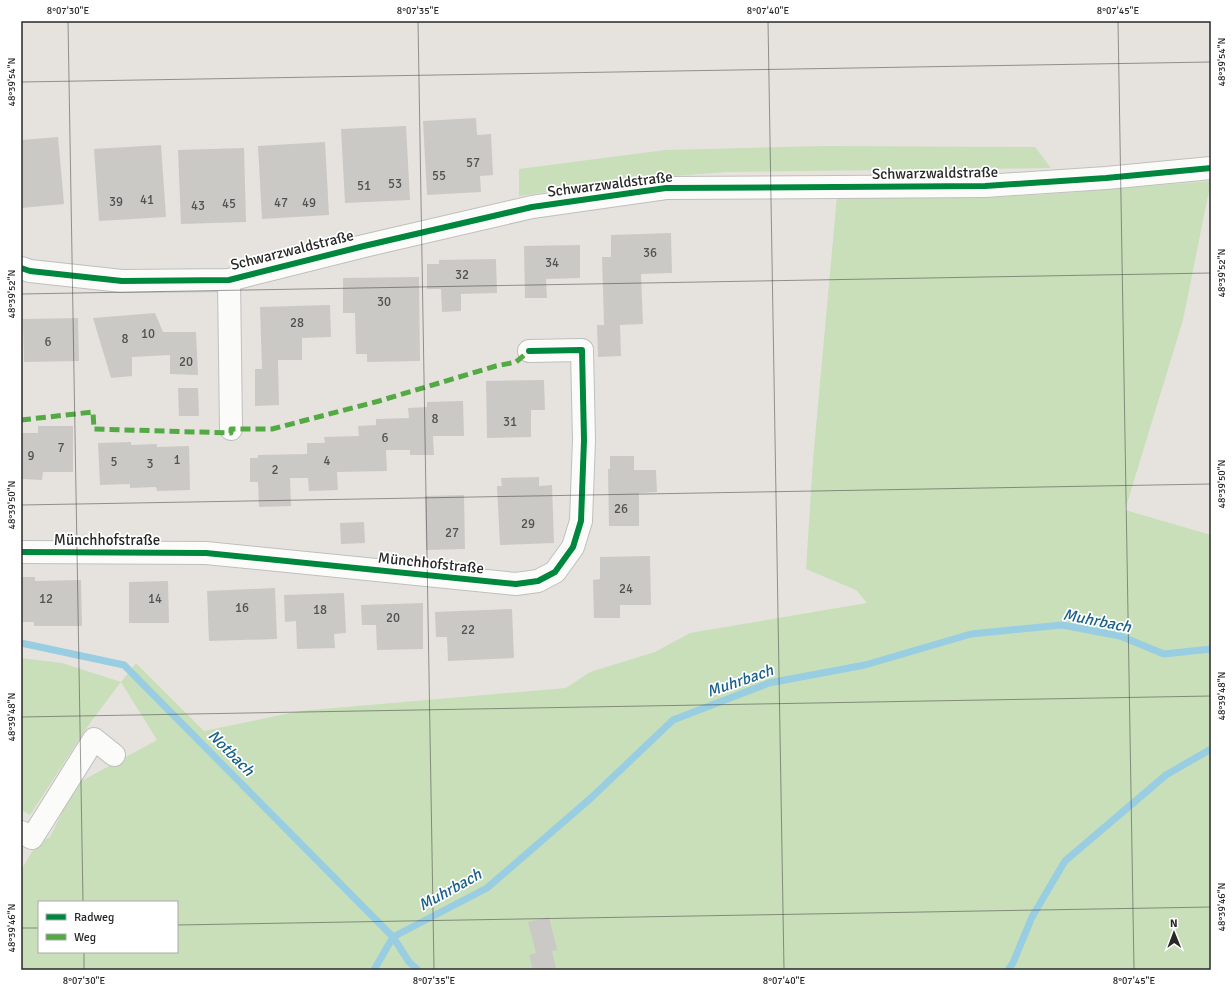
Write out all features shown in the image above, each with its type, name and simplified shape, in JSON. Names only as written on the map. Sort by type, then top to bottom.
[{"type":"street","name":"Schwarzwaldstraße","points":[[21,268],[30,271],[122,281],[229,280],[364,246],[532,207],[666,188],[985,186],[1106,178],[1211,168]]},
{"type":"street","name":"Schwarzwaldstraße","points":[[229,280],[231,429]]},
{"type":"street","name":"Münchhofstraße","points":[[21,552],[206,553],[516,584],[538,581],[555,572],[573,547],[580,521],[584,440],[582,350],[529,351]]},
{"type":"street","points":[[21,832],[32,838],[94,739],[114,755]]},
{"type":"green space","points":[[825,146],[1035,147],[1051,168],[728,172],[645,178],[519,196],[519,169],[665,150]]},
{"type":"green space","points":[[1211,181],[1183,320],[1125,510],[1211,535],[1211,970],[21,970],[21,870],[36,845],[50,837],[76,784],[157,740],[121,682],[136,663],[204,731],[300,711],[566,688],[590,672],[655,652],[690,633],[867,603],[856,590],[806,569],[813,460],[837,196],[974,198],[1051,194]]},
{"type":"green space","points":[[21,658],[62,663],[121,682],[90,723],[30,815],[21,810]]},
{"type":"building","points":[[476,118],[477,135],[491,134],[493,175],[480,176],[481,192],[427,195],[423,121]]},
{"type":"building","points":[[406,126],[410,200],[345,203],[341,129]]},
{"type":"building","points":[[58,137],[64,204],[21,208],[21,140]]},
{"type":"building","points":[[325,142],[329,215],[262,219],[258,146]]},
{"type":"building","points":[[161,145],[166,217],[99,221],[94,149]]},
{"type":"building","points":[[244,148],[246,222],[181,224],[178,150]]},
{"type":"building","points":[[671,233],[672,273],[641,274],[643,324],[620,325],[621,356],[598,357],[597,325],[604,325],[602,257],[611,257],[611,235]]},
{"type":"building","points":[[580,245],[580,278],[546,279],[547,298],[525,298],[524,246]]},
{"type":"building","points":[[496,259],[497,293],[461,294],[461,311],[442,312],[441,289],[427,289],[427,264],[439,264],[439,260]]},
{"type":"building","points":[[419,277],[420,361],[367,362],[367,354],[356,354],[355,313],[343,313],[343,278]]},
{"type":"building","points":[[330,305],[331,337],[302,338],[302,360],[278,360],[279,405],[255,406],[255,369],[262,369],[260,307]]},
{"type":"building","points":[[155,313],[163,332],[196,332],[198,375],[170,374],[170,355],[132,357],[132,376],[111,378],[93,318]]},
{"type":"building","points":[[78,318],[79,361],[24,362],[23,319]]},
{"type":"building","points":[[544,380],[545,410],[531,410],[531,437],[487,438],[486,381]]},
{"type":"building","points":[[178,388],[198,388],[199,416],[179,416]]},
{"type":"building","points":[[463,401],[464,436],[433,436],[434,455],[410,455],[410,450],[386,450],[387,471],[337,472],[338,490],[309,491],[308,478],[290,478],[291,506],[259,507],[258,482],[250,482],[250,458],[258,458],[258,455],[307,454],[307,443],[325,443],[324,437],[359,436],[358,426],[376,425],[376,419],[409,418],[408,408],[427,407],[427,402]]},
{"type":"building","points":[[38,426],[73,426],[73,472],[43,472],[42,480],[21,479],[21,433],[38,433]]},
{"type":"building","points":[[131,442],[131,445],[157,444],[157,447],[189,446],[190,490],[157,491],[156,487],[130,488],[130,484],[100,485],[98,443]]},
{"type":"building","points":[[610,456],[634,456],[634,470],[656,470],[657,492],[639,493],[639,526],[609,526],[608,469],[610,469]]},
{"type":"building","points":[[539,477],[539,486],[552,485],[554,543],[500,545],[497,486],[502,486],[501,478]]},
{"type":"building","points":[[464,495],[465,549],[426,550],[425,496]]},
{"type":"building","points":[[364,522],[365,543],[341,544],[340,523]]},
{"type":"building","points":[[650,556],[651,605],[620,605],[620,618],[594,618],[593,580],[600,579],[600,557]]},
{"type":"building","points":[[21,577],[35,577],[35,581],[81,580],[82,626],[34,626],[34,622],[21,622]]},
{"type":"building","points":[[168,581],[169,623],[129,623],[129,582]]},
{"type":"building","points":[[275,588],[277,639],[209,641],[207,591]]},
{"type":"building","points":[[344,593],[346,633],[334,634],[335,648],[297,649],[296,621],[285,622],[284,595]]},
{"type":"building","points":[[423,603],[423,649],[377,650],[376,625],[362,625],[361,605]]},
{"type":"building","points":[[512,609],[514,658],[448,661],[447,637],[436,637],[435,612]]},
{"type":"building","points":[[549,917],[557,950],[552,951],[556,968],[533,970],[529,955],[536,953],[528,922]]},
{"type":"waterway","name":"Muhrbach","points":[[393,937],[487,888],[591,798],[673,720],[769,683],[865,665],[971,634],[1062,625],[1120,636],[1164,654],[1211,649]]},
{"type":"waterway","name":"Notbach","points":[[21,643],[124,665],[393,937],[409,962],[418,970]]},
{"type":"waterway","name":"Muhrbach","points":[[1008,970],[1013,963],[1032,917],[1065,861],[1166,775],[1211,749]]},
{"type":"waterway","points":[[374,970],[393,937]]},
{"type":"marked path","points":[[21,420],[93,412],[94,429],[231,433],[231,429],[272,429],[379,401],[496,366],[516,362],[529,351]]},
{"type":"cycle path","points":[[21,268],[30,271],[122,281],[229,280],[364,246],[532,207],[666,188],[985,186],[1106,178],[1211,168]]},
{"type":"cycle path","points":[[21,552],[206,553],[516,584],[538,581],[555,572],[573,547],[581,521],[584,440],[582,350],[529,351]]}]
